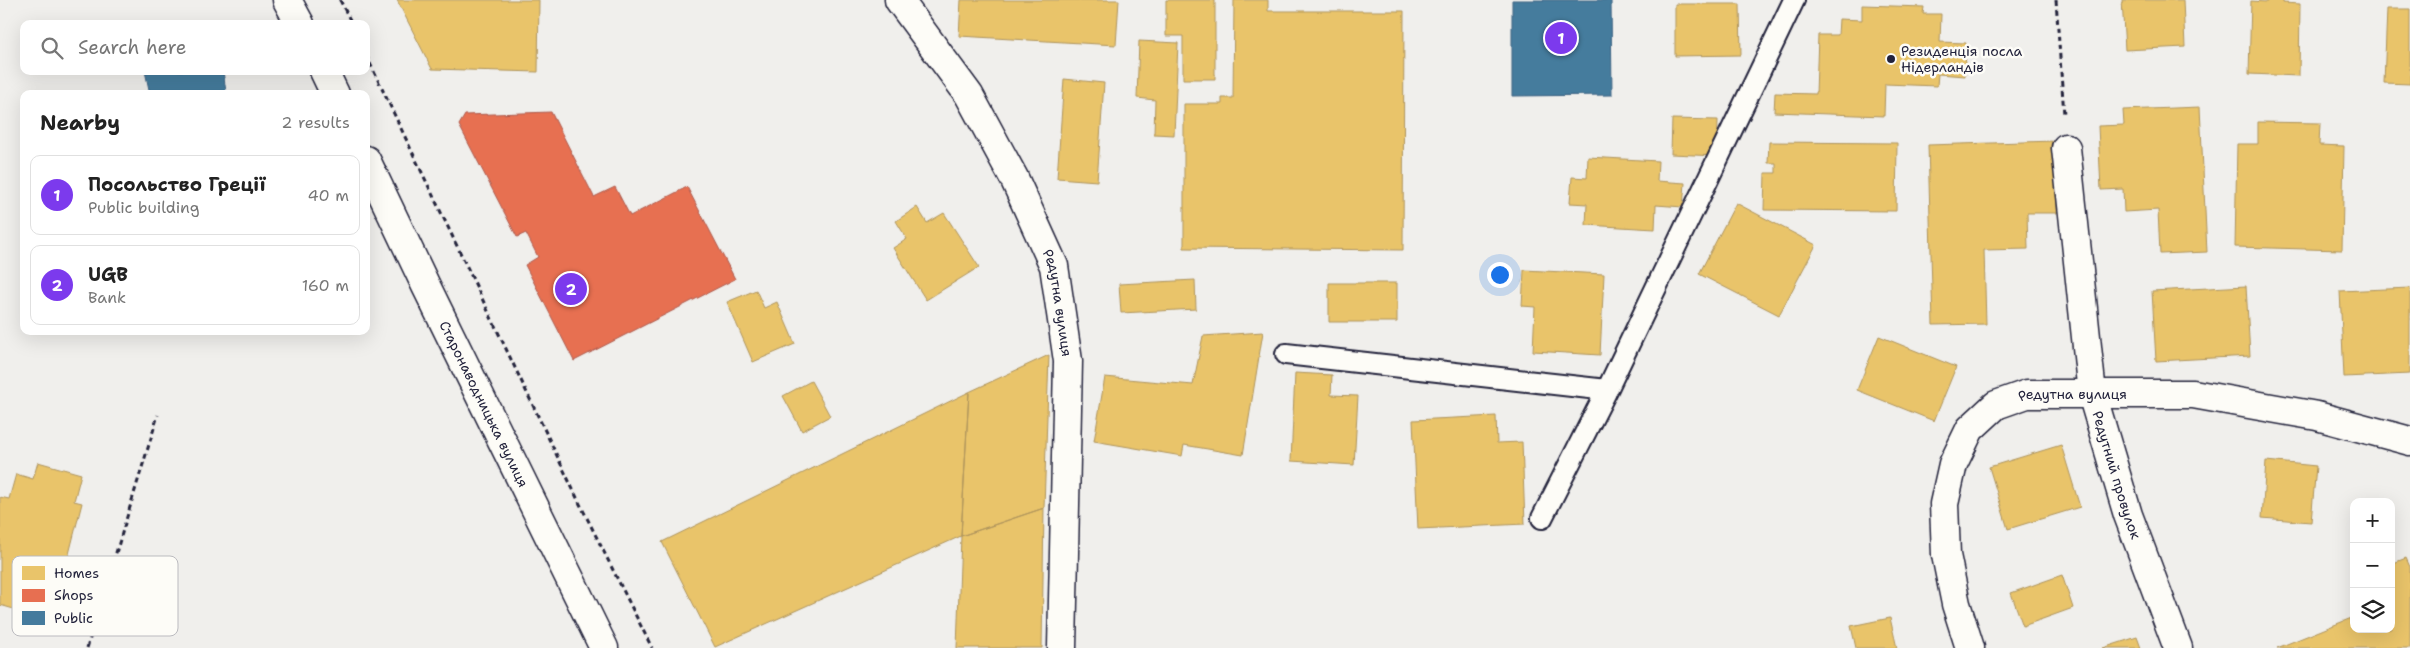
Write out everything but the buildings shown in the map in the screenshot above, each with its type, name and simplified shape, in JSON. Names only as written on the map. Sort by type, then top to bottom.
[{"type":"street","points":[[287,0],[298,20]]},
{"type":"street","name":"Редутна вулиця","points":[[899,0],[969,94],[1014,178],[1054,266],[1068,362],[1062,648]]},
{"type":"street","points":[[326,75],[333,90]]},
{"type":"street","name":"Редутний провулок","points":[[2066,148],[2092,394],[2128,515],[2178,648]]},
{"type":"street","name":"Старонаводницька вулиця","points":[[370,168],[430,295],[604,648]]},
{"type":"street","name":"Редутна вулиця","points":[[1970,648],[1956,604],[1946,555],[1944,504],[1953,464],[1970,429],[1996,405],[2027,394],[2193,394],[2317,416],[2410,441]]},
{"type":"lane","points":[[1542,518],[1607,390],[1794,0]]},
{"type":"lane","points":[[1286,354],[1607,390]]},
{"type":"path","points":[[340,0],[350,20]]},
{"type":"path","points":[[2056,0],[2066,148]]},
{"type":"path","points":[[370,62],[579,502],[652,648]]},
{"type":"path","points":[[115,556],[158,415]]},
{"type":"path","points":[[87,648],[91,636]]},
{"type":"place","name":"Посольство Греції","points":[[1561,38]]},
{"type":"place","name":"Резиденція посла Нідерландів","points":[[1891,59]]},
{"type":"place","name":"UGB","points":[[571,289]]}]
